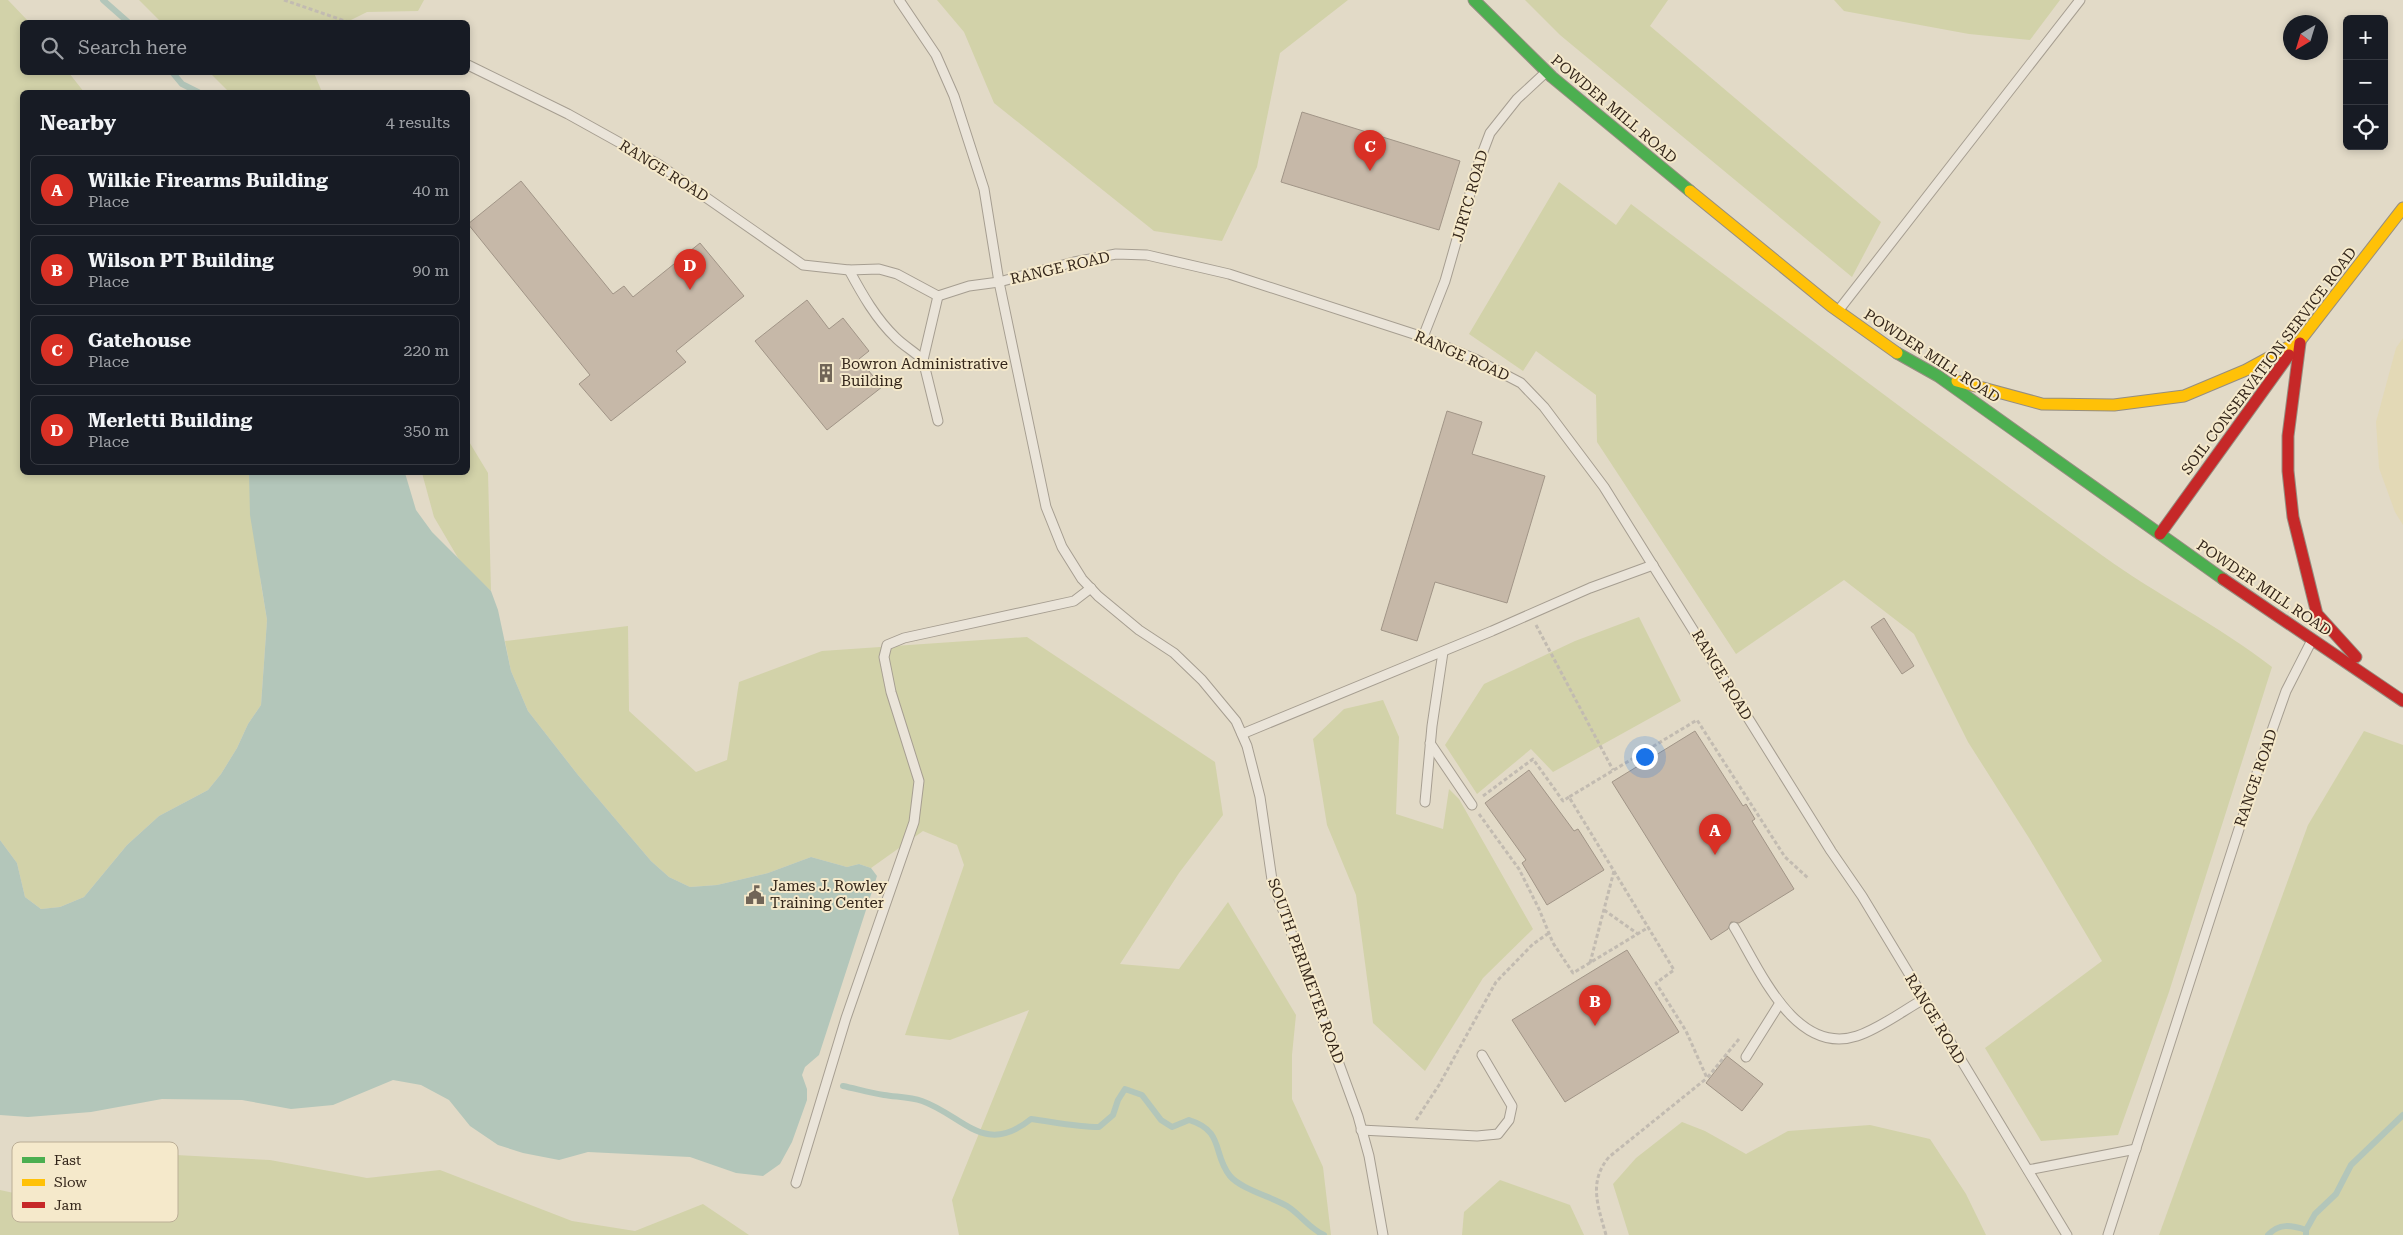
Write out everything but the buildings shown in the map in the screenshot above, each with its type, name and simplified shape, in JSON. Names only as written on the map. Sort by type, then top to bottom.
[{"type":"main road","name":"POWDER MILL ROAD","points":[[1474,0],[1494,17],[1546,72],[1614,131],[1838,311],[1919,367],[1938,376],[2160,534],[2196,562],[2403,701]]},
{"type":"main road","name":"SOIL CONSERVATION SERVICE ROAD","points":[[2160,534],[2300,340],[2403,208]]},
{"type":"main road","points":[[1938,376],[2042,404],[2114,405],[2191,394],[2246,370],[2300,340]]},
{"type":"main road","points":[[2300,340],[2288,436],[2289,490],[2297,537],[2317,614],[2384,688]]},
{"type":"lane","name":"SOUTH PERIMETER ROAD","points":[[899,0],[936,55],[954,96],[984,189],[1000,282],[1046,507],[1068,560],[1091,588],[1139,630],[1174,653],[1202,680],[1236,721],[1247,746],[1267,833],[1272,880],[1362,1130],[1369,1156],[1383,1235]]},
{"type":"lane","points":[[1838,311],[2080,0]]},
{"type":"lane","name":"RANGE ROAD","points":[[470,66],[568,114],[658,164],[802,265],[849,270],[878,269],[897,274],[938,296],[969,286],[1000,282],[1074,262],[1116,254],[1147,255],[1229,274],[1423,337],[1475,358],[1521,383],[1544,406],[1604,487],[1924,999],[2067,1235]]},
{"type":"lane","name":"JJRTC ROAD","points":[[1423,337],[1445,281],[1479,162],[1490,133],[1516,99],[1546,72]]},
{"type":"lane","points":[[849,270],[862,294],[883,324],[897,339],[923,360]]},
{"type":"lane","points":[[938,296],[923,360],[938,421]]},
{"type":"lane","points":[[1242,734],[1443,652],[1590,588],[1653,565]]},
{"type":"lane","points":[[796,1183],[846,1018],[914,822],[919,781],[891,692],[884,657],[887,645],[904,638],[1074,601],[1091,588]]},
{"type":"lane","name":"RANGE ROAD","points":[[2108,1235],[2258,770],[2286,691],[2313,639]]},
{"type":"lane","points":[[1425,802],[1430,743],[1443,652]]},
{"type":"lane","points":[[1430,743],[1472,805]]},
{"type":"lane","points":[[1734,927],[1780,1003],[1809,1032],[1840,1040],[1858,1036],[1924,999]]},
{"type":"lane","points":[[1746,1058],[1780,1003]]},
{"type":"lane","points":[[1362,1130],[1498,1134],[1509,1120],[1512,1106],[1482,1054]]},
{"type":"lane","points":[[2028,1170],[2136,1149]]},
{"type":"path","points":[[284,0],[342,20]]},
{"type":"path","points":[[1531,614],[1613,770]]},
{"type":"path","points":[[1649,928],[1573,973],[1553,943],[1519,870],[1472,805],[1532,758],[1563,801],[1696,720],[1784,857],[1808,878]]},
{"type":"path","points":[[1569,797],[1674,970],[1656,983],[1686,1031],[1707,1078]]},
{"type":"path","points":[[1590,963],[1614,870]]},
{"type":"path","points":[[1604,910],[1638,934]]},
{"type":"path","points":[[1408,1132],[1439,1085],[1496,982],[1533,944],[1549,933]]},
{"type":"path","points":[[1606,1235],[1598,1205],[1596,1182],[1600,1168],[1609,1157],[1707,1078],[1743,1033],[1758,1038]]},
{"type":"shaded area","points":[[2403,338],[2403,525],[2395,512],[2379,468],[2376,422],[2396,348]]},
{"type":"shaded area","points":[[249,475],[406,475],[416,510],[432,532],[491,591],[498,610],[511,671],[528,711],[578,775],[651,861],[669,877],[690,887],[717,885],[768,873],[811,857],[847,867],[859,864],[871,868],[877,876],[819,1055],[805,1067],[802,1075],[807,1089],[807,1100],[792,1142],[780,1164],[763,1176],[736,1173],[690,1157],[588,1152],[559,1160],[523,1153],[498,1145],[470,1126],[449,1100],[421,1085],[393,1080],[333,1105],[291,1109],[242,1100],[162,1099],[91,1112],[28,1117],[0,1115],[0,840],[17,863],[25,897],[41,909],[60,907],[84,897],[127,845],[159,816],[208,790],[221,774],[237,748],[248,724],[261,705],[267,620],[250,515]]},
{"type":"green space","points":[[0,0],[8,0],[27,20],[20,20],[20,75],[71,75],[82,90],[20,90],[20,475],[249,475],[261,584],[267,620],[261,705],[248,724],[237,748],[221,774],[208,790],[159,816],[127,845],[84,897],[60,907],[41,909],[25,897],[17,863],[0,840]]},
{"type":"green space","points":[[139,0],[424,0],[418,11],[367,12],[351,20],[159,20]]},
{"type":"green space","points":[[937,0],[1348,0],[1280,53],[1257,167],[1222,241],[1154,231],[994,103],[964,32]]},
{"type":"green space","points":[[1525,0],[1668,0],[1650,26],[1881,222],[1852,277],[1560,35]]},
{"type":"green space","points":[[1834,0],[2060,0],[2030,40],[1969,34],[1844,11]]},
{"type":"green space","points":[[212,75],[315,75],[321,90],[227,90]]},
{"type":"green space","points":[[1559,182],[1616,225],[1631,204],[2103,556],[2230,637],[2272,667],[2169,992],[2118,1135],[2041,1141],[1985,1048],[2102,961],[2029,838],[1968,742],[1914,634],[1844,580],[1736,654],[1597,442],[1596,395],[1536,351],[1523,371],[1469,334]]},
{"type":"green space","points":[[470,443],[488,473],[491,591],[461,563],[434,517],[423,475],[470,475]]},
{"type":"green space","points":[[1639,617],[1681,701],[1553,772],[1531,749],[1477,794],[1445,745],[1484,684],[1575,641]]},
{"type":"green space","points":[[628,626],[629,711],[696,772],[727,760],[739,682],[822,651],[1027,637],[1215,762],[1223,815],[1179,873],[1120,964],[1179,969],[1228,902],[1296,1015],[1292,1055],[1292,1099],[1323,1167],[1331,1235],[959,1235],[952,1200],[1029,1010],[950,1040],[905,1035],[964,865],[957,845],[923,831],[871,868],[859,864],[847,867],[811,857],[768,873],[717,885],[690,887],[669,877],[651,861],[578,775],[528,711],[511,671],[505,641]]},
{"type":"green space","points":[[1383,700],[1399,737],[1396,814],[1443,829],[1449,789],[1459,799],[1533,929],[1483,978],[1425,1071],[1373,1023],[1356,895],[1327,825],[1313,739],[1344,709]]},
{"type":"green space","points":[[2364,731],[2403,745],[2403,1235],[2159,1235],[2308,825]]},
{"type":"green space","points":[[1682,1122],[1705,1131],[1746,1154],[1788,1131],[1870,1125],[1930,1139],[1966,1194],[1986,1235],[1629,1235],[1613,1184],[1636,1158]]},
{"type":"green space","points":[[178,1155],[270,1160],[367,1178],[440,1170],[572,1221],[635,1231],[703,1204],[749,1235],[0,1235],[0,1190],[12,1193],[12,1222],[178,1222]]},
{"type":"green space","points":[[1500,1180],[1570,1205],[1584,1235],[1462,1235],[1464,1212]]},
{"type":"waterway","points":[[103,0],[126,20]]},
{"type":"waterway","points":[[174,75],[182,84],[194,90]]},
{"type":"waterway","points":[[843,1086],[922,1101],[975,1130],[987,1134],[1000,1134],[1015,1130],[1031,1119],[1099,1127],[1113,1115],[1118,1100],[1125,1089],[1142,1095],[1161,1120],[1172,1127],[1189,1120],[1208,1130],[1213,1137],[1225,1168],[1235,1181],[1287,1206],[1324,1235]]},
{"type":"waterway","points":[[2306,1235],[2306,1230],[2315,1214],[2336,1194],[2351,1165],[2403,1115]]},
{"type":"waterway","points":[[2268,1235],[2276,1228],[2286,1226],[2306,1230]]},
{"type":"traffic: fast","points":[[1474,0],[1552,77],[1690,191]]},
{"type":"traffic: fast","points":[[1897,353],[1938,376],[2223,579]]},
{"type":"traffic: slow","points":[[1690,191],[1831,306],[1897,353]]},
{"type":"traffic: slow","points":[[2289,355],[2403,208]]},
{"type":"traffic: slow","points":[[1957,381],[2042,404],[2114,405],[2184,396],[2246,370],[2294,344]]},
{"type":"traffic: jam","points":[[2300,343],[2288,436],[2288,471],[2293,517],[2317,614],[2356,657]]},
{"type":"traffic: jam","points":[[2160,534],[2289,355]]},
{"type":"traffic: jam","points":[[2223,579],[2403,701]]},
{"type":"place","name":"Gatehouse","points":[[1370,171]]},
{"type":"place","name":"Merletti Building","points":[[690,290]]},
{"type":"place","name":"Bowron Administrative Building","points":[[826,373]]},
{"type":"place","name":"Wilkie Firearms Building","points":[[1715,855]]},
{"type":"place","name":"James J. Rowley Training Center","points":[[755,895]]},
{"type":"place","name":"Wilson PT Building","points":[[1595,1026]]}]
